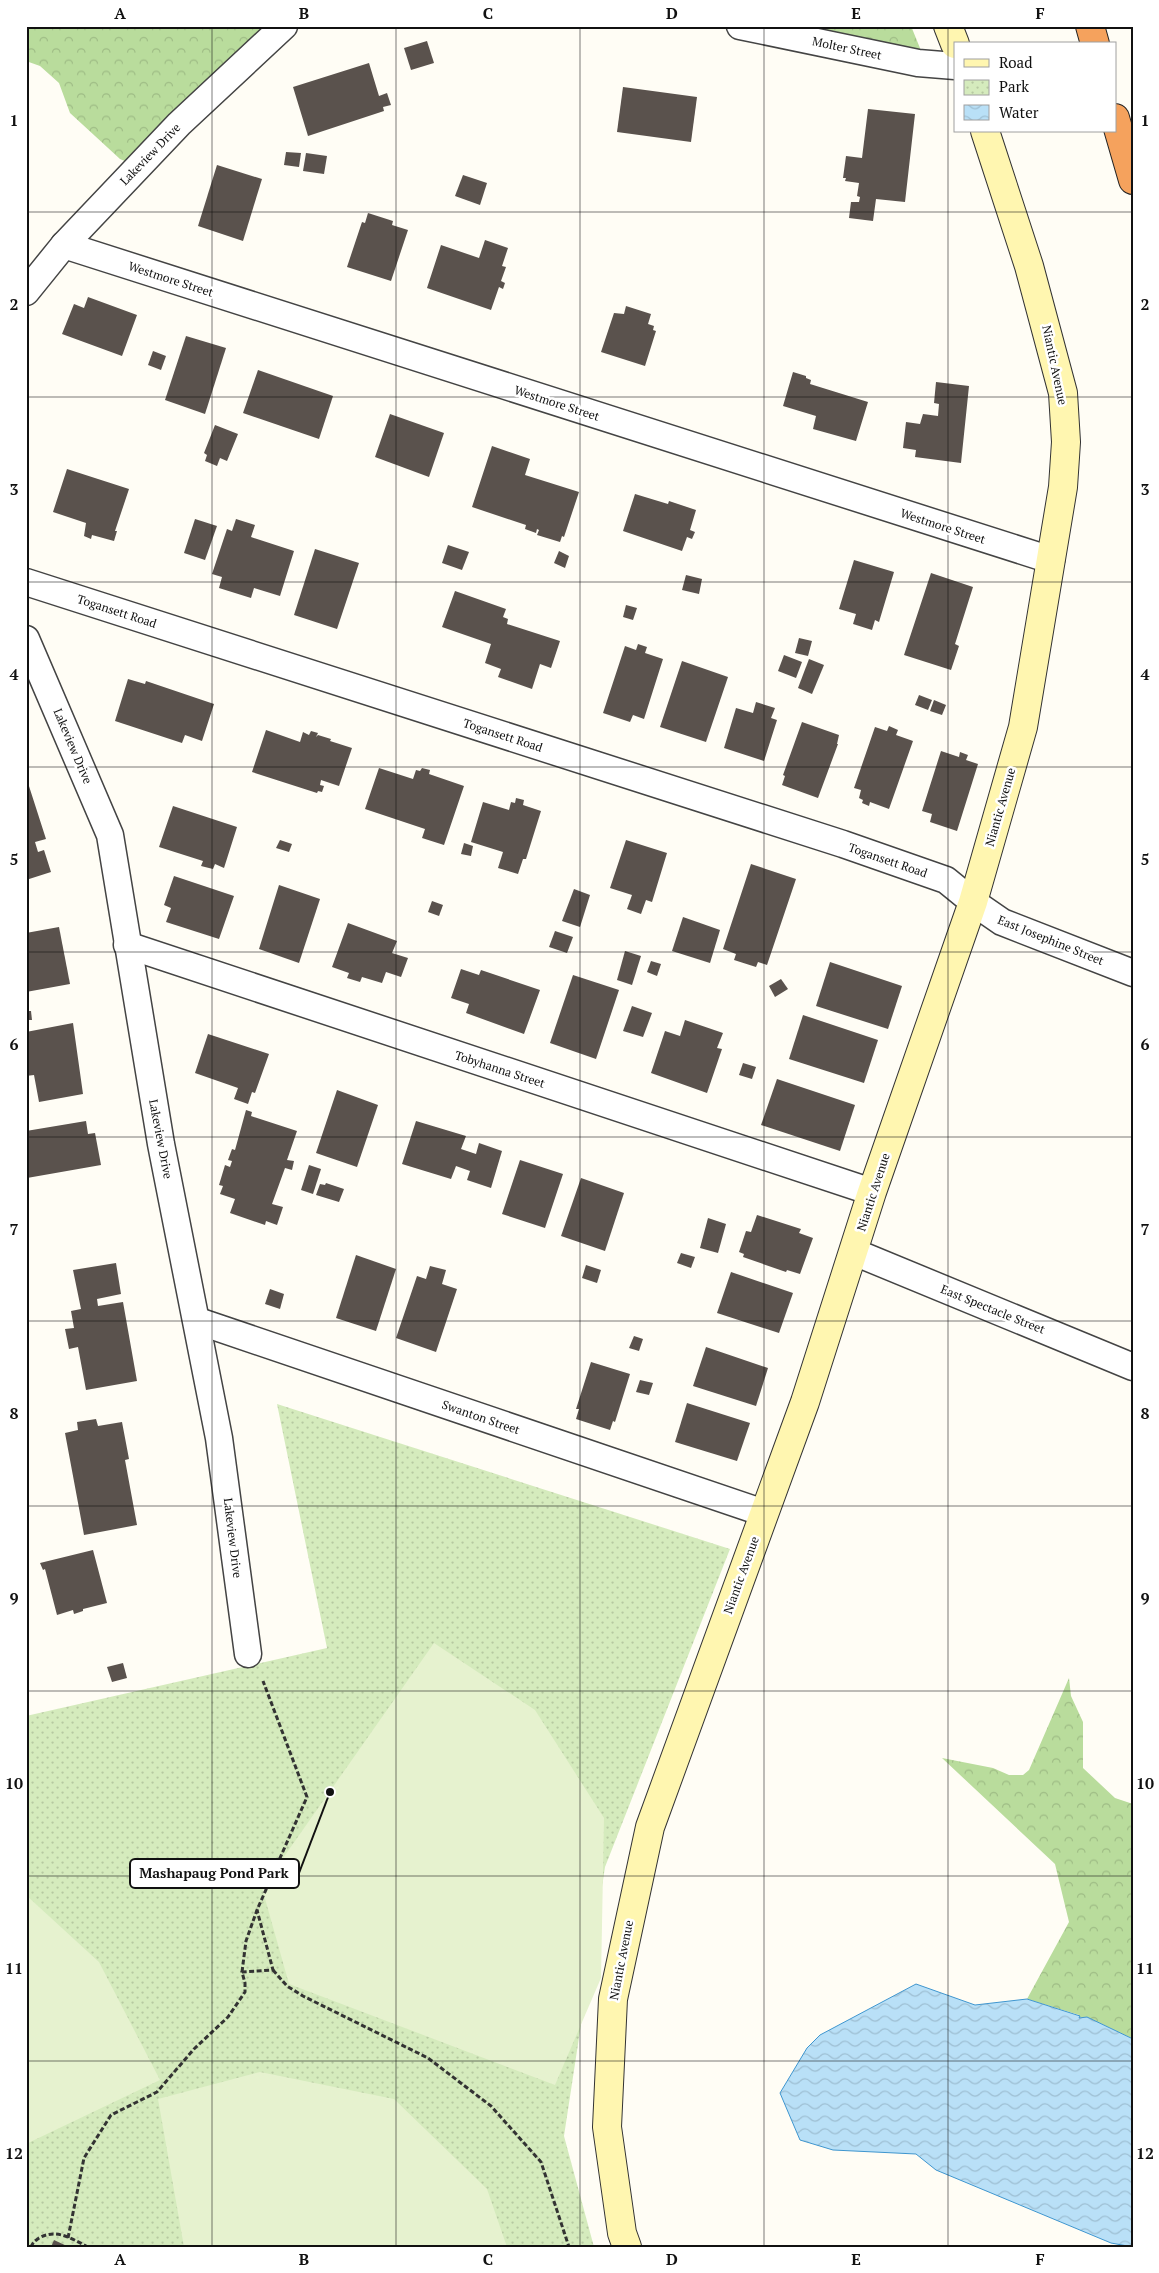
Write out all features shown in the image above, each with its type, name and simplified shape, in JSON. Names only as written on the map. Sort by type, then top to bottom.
[{"type":"highway","points":[[1090,26],[1094,42]]},
{"type":"highway","points":[[1116,121],[1133,180]]},
{"type":"street","name":"Lakeview Drive","points":[[26,292],[64,245],[178,124],[284,26]]},
{"type":"street","name":"Molter Street","points":[[740,26],[918,63],[954,66]]},
{"type":"street","points":[[948,26],[954,42]]},
{"type":"street","name":"Niantic Avenue","points":[[627,2247],[622,2233],[607,2127],[613,1999],[650,1827],[805,1402],[872,1192],[973,902],[1023,727],[1066,465],[1066,417],[1063,392],[1029,266],[985,132]]},
{"type":"street","name":"Westmore Street","points":[[64,245],[1051,560]]},
{"type":"street","name":"Togansett Road","points":[[26,582],[843,844],[946,880],[973,902]]},
{"type":"street","name":"Lakeview Drive","points":[[26,639],[110,835],[161,1144],[220,1438],[248,1654]]},
{"type":"street","name":"East Josephine Street","points":[[973,902],[1002,922],[1133,973]]},
{"type":"street","name":"Tobyhanna Street","points":[[128,946],[872,1192]]},
{"type":"street","name":"East Spectacle Street","points":[[854,1252],[1133,1366]]},
{"type":"street","name":"Swanton Street","points":[[198,1321],[764,1513]]},
{"type":"path","points":[[68,2238],[84,2158],[111,2115],[157,2092],[194,2050],[228,2017],[245,1992],[242,1972],[246,1941],[257,1910],[306,1797],[263,1681]]},
{"type":"path","points":[[257,1910],[273,1970],[287,1986],[303,1996],[428,2058],[491,2106],[541,2162],[569,2247]]},
{"type":"path","points":[[242,1972],[273,1970]]},
{"type":"path","points":[[31,2247],[33,2242],[48,2234],[56,2233],[88,2247]]},
{"type":"green space","points":[[26,26],[275,26],[127,162],[120,159],[70,113],[59,83],[40,66],[26,61]]},
{"type":"green space","points":[[702,26],[911,26],[922,53],[904,53]]},
{"type":"green space","points":[[277,1404],[730,1549],[605,1867],[564,2136],[594,2247],[26,2247],[26,1716],[327,1648]]},
{"type":"green space","points":[[434,1643],[535,1710],[604,1818],[601,1978],[555,2085],[289,1984],[262,1888]]},
{"type":"green space","points":[[1069,1678],[1071,1696],[1083,1722],[1083,1768],[1115,1798],[1133,1804],[1133,2039],[1087,2017],[1078,2018],[1079,2015],[1027,1999],[1069,1922],[1055,1864],[942,1758],[993,1768],[1009,1775],[1023,1775],[1029,1770]]},
{"type":"green space","points":[[26,1895],[99,1962],[160,2080],[26,2144]]},
{"type":"green space","points":[[260,2072],[394,2099],[487,2189],[507,2247],[184,2247],[158,2099]]},
{"type":"water","points":[[916,1984],[975,2005],[1027,1999],[1080,2016],[1079,2018],[1087,2017],[1133,2039],[1133,2247],[1111,2243],[936,2170],[916,2154],[833,2150],[800,2140],[780,2093],[807,2048],[820,2035]]},
{"type":"building","points":[[427,41],[434,63],[411,70],[404,48]]},
{"type":"building","points":[[369,63],[379,96],[387,93],[391,105],[383,107],[384,111],[308,136],[293,87]]},
{"type":"building","points":[[623,87],[697,97],[691,142],[617,132]]},
{"type":"building","points":[[868,109],[915,114],[905,202],[876,199],[873,221],[849,218],[851,202],[859,202],[860,197],[857,196],[859,183],[845,181],[846,178],[843,178],[846,156],[862,158]]},
{"type":"building","points":[[286,152],[301,153],[299,167],[284,165]]},
{"type":"building","points":[[306,153],[327,156],[324,174],[303,171]]},
{"type":"building","points":[[217,165],[262,179],[243,241],[198,226]]},
{"type":"building","points":[[463,175],[487,183],[480,205],[455,196]]},
{"type":"building","points":[[368,213],[393,221],[392,225],[408,230],[391,281],[347,267],[362,222],[365,223]]},
{"type":"building","points":[[485,240],[508,248],[502,266],[506,267],[501,281],[505,283],[503,289],[499,287],[491,310],[427,288],[441,245],[479,258]]},
{"type":"building","points":[[88,297],[137,315],[122,356],[62,334],[74,304],[84,308]]},
{"type":"building","points":[[626,306],[651,314],[648,324],[654,326],[653,330],[656,331],[645,366],[601,352],[614,313],[624,314]]},
{"type":"building","points":[[186,336],[226,348],[205,414],[165,400]]},
{"type":"building","points":[[153,351],[166,356],[161,370],[148,365]]},
{"type":"building","points":[[258,370],[333,396],[319,439],[243,413]]},
{"type":"building","points":[[793,372],[806,376],[806,378],[811,380],[810,384],[868,402],[856,441],[813,429],[816,416],[783,406]]},
{"type":"building","points":[[936,382],[969,386],[961,463],[915,457],[916,450],[903,448],[906,422],[920,424],[923,414],[938,416],[939,404],[934,403]]},
{"type":"building","points":[[390,414],[444,433],[429,477],[375,457]]},
{"type":"building","points":[[215,425],[238,434],[227,461],[220,458],[217,466],[205,461],[207,455],[204,453]]},
{"type":"building","points":[[492,446],[530,459],[525,475],[579,492],[564,537],[562,536],[560,542],[537,535],[539,530],[537,529],[536,533],[525,529],[526,525],[472,507]]},
{"type":"building","points":[[67,469],[129,489],[115,531],[117,531],[114,541],[92,535],[91,539],[84,536],[86,523],[53,512]]},
{"type":"building","points":[[635,494],[668,504],[669,501],[696,510],[690,530],[695,532],[692,539],[687,537],[682,551],[623,531]]},
{"type":"building","points":[[195,519],[217,526],[205,560],[184,553]]},
{"type":"building","points":[[236,519],[255,525],[251,537],[294,551],[280,596],[254,588],[251,598],[219,588],[222,577],[212,574],[227,529],[232,531]]},
{"type":"building","points":[[448,545],[469,552],[462,570],[442,563]]},
{"type":"building","points":[[315,549],[359,563],[337,629],[294,615]]},
{"type":"building","points":[[559,551],[569,556],[565,568],[554,563]]},
{"type":"building","points":[[854,560],[894,572],[879,622],[875,620],[872,630],[853,624],[856,614],[839,609]]},
{"type":"building","points":[[931,573],[973,587],[955,644],[959,646],[951,670],[904,655]]},
{"type":"building","points":[[686,575],[702,579],[699,594],[682,590]]},
{"type":"building","points":[[455,591],[506,609],[503,617],[508,619],[507,624],[560,641],[551,668],[540,664],[532,689],[498,677],[501,669],[485,663],[491,644],[442,627]]},
{"type":"building","points":[[626,605],[637,608],[633,620],[623,617]]},
{"type":"building","points":[[799,638],[812,641],[808,656],[795,653]]},
{"type":"building","points":[[638,644],[647,647],[645,653],[663,659],[644,719],[633,715],[630,722],[603,713],[625,646],[636,650]]},
{"type":"building","points":[[784,655],[802,662],[796,678],[778,671]]},
{"type":"building","points":[[809,659],[824,665],[812,694],[798,688]]},
{"type":"building","points":[[682,661],[728,677],[706,742],[660,727]]},
{"type":"building","points":[[128,679],[145,684],[146,681],[214,704],[202,741],[185,735],[182,743],[115,721]]},
{"type":"building","points":[[919,695],[932,700],[928,710],[915,705]]},
{"type":"building","points":[[934,700],[946,705],[942,715],[930,711]]},
{"type":"building","points":[[756,702],[775,708],[771,718],[777,720],[764,761],[724,748],[736,708],[753,713]]},
{"type":"building","points":[[802,722],[839,735],[838,744],[818,798],[782,785],[785,776],[783,775]]},
{"type":"building","points":[[889,726],[898,730],[896,735],[913,741],[889,809],[870,802],[869,806],[862,803],[863,800],[859,798],[861,790],[854,788],[875,727],[887,731]]},
{"type":"building","points":[[266,730],[300,742],[303,732],[309,735],[311,731],[318,733],[316,737],[318,735],[352,748],[339,786],[321,780],[320,785],[324,786],[322,792],[318,791],[317,793],[252,772]]},
{"type":"building","points":[[941,751],[959,757],[960,752],[968,755],[966,760],[978,764],[957,831],[930,822],[932,814],[922,811]]},
{"type":"building","points":[[379,768],[413,779],[416,770],[420,771],[422,768],[430,770],[429,774],[464,786],[444,845],[422,838],[425,829],[365,809]]},
{"type":"building","points":[[28,783],[46,839],[35,842],[38,852],[44,850],[51,872],[26,880],[26,784]]},
{"type":"building","points":[[516,798],[524,800],[523,805],[541,811],[526,859],[523,859],[518,874],[498,868],[503,852],[471,842],[483,802],[509,810],[511,802],[515,803]]},
{"type":"building","points":[[173,806],[237,827],[224,868],[215,864],[213,869],[201,866],[203,861],[159,847]]},
{"type":"building","points":[[280,840],[292,844],[289,852],[276,848]]},
{"type":"building","points":[[626,840],[667,853],[652,902],[646,900],[641,914],[627,909],[632,895],[610,888]]},
{"type":"building","points":[[464,843],[473,846],[471,856],[461,854]]},
{"type":"building","points":[[751,864],[796,879],[767,965],[758,962],[756,967],[734,960],[736,954],[723,949]]},
{"type":"building","points":[[174,876],[234,896],[219,939],[166,922],[171,908],[164,905]]},
{"type":"building","points":[[279,885],[320,899],[299,963],[259,949]]},
{"type":"building","points":[[574,889],[590,895],[580,927],[562,921]]},
{"type":"building","points":[[432,901],[443,905],[439,916],[428,912]]},
{"type":"building","points":[[683,917],[720,930],[710,963],[672,951]]},
{"type":"building","points":[[348,923],[397,941],[392,953],[408,958],[401,977],[386,972],[382,983],[362,977],[360,982],[347,978],[349,973],[332,967]]},
{"type":"building","points":[[59,927],[70,984],[26,992],[26,933]]},
{"type":"building","points":[[555,931],[573,937],[567,953],[549,947]]},
{"type":"building","points":[[625,951],[641,956],[632,985],[617,980]]},
{"type":"building","points":[[651,961],[661,964],[657,976],[647,972]]},
{"type":"building","points":[[830,962],[902,986],[888,1029],[816,1006]]},
{"type":"building","points":[[461,969],[479,975],[481,970],[540,990],[524,1034],[466,1013],[469,1004],[451,998]]},
{"type":"building","points":[[573,975],[619,990],[596,1059],[550,1043]]},
{"type":"building","points":[[781,979],[788,989],[775,997],[769,986]]},
{"type":"building","points":[[632,1006],[652,1013],[643,1037],[623,1031]]},
{"type":"building","points":[[26,1011],[31,1011],[32,1020],[26,1020]]},
{"type":"building","points":[[803,1015],[878,1040],[864,1083],[789,1059]]},
{"type":"building","points":[[685,1020],[723,1033],[717,1048],[722,1049],[707,1093],[651,1073],[665,1031],[680,1036]]},
{"type":"building","points":[[73,1023],[83,1094],[39,1102],[34,1075],[26,1076],[26,1032]]},
{"type":"building","points":[[208,1034],[269,1054],[255,1093],[252,1092],[248,1104],[234,1099],[238,1088],[195,1073]]},
{"type":"building","points":[[743,1063],[756,1067],[752,1079],[739,1075]]},
{"type":"building","points":[[777,1079],[855,1105],[840,1151],[761,1125]]},
{"type":"building","points":[[337,1090],[378,1105],[357,1167],[316,1153]]},
{"type":"building","points":[[246,1110],[252,1112],[251,1116],[297,1131],[287,1160],[294,1161],[292,1170],[285,1168],[272,1204],[283,1207],[277,1225],[266,1221],[265,1225],[230,1213],[235,1199],[220,1194],[223,1186],[219,1185],[225,1165],[230,1167],[232,1161],[228,1160],[232,1149],[235,1150]]},
{"type":"building","points":[[86,1121],[88,1134],[95,1133],[101,1165],[27,1178],[26,1131]]},
{"type":"building","points":[[416,1121],[466,1136],[461,1149],[476,1154],[479,1143],[502,1151],[491,1188],[467,1180],[470,1171],[456,1166],[451,1179],[402,1164]]},
{"type":"building","points":[[520,1160],[563,1174],[545,1228],[502,1214]]},
{"type":"building","points":[[309,1165],[321,1169],[313,1194],[301,1190]]},
{"type":"building","points":[[581,1178],[624,1193],[605,1251],[561,1236]]},
{"type":"building","points":[[326,1183],[344,1189],[339,1202],[316,1195],[320,1184],[325,1185]]},
{"type":"building","points":[[757,1215],[801,1229],[799,1233],[813,1238],[800,1274],[787,1270],[786,1272],[743,1257],[744,1254],[739,1252],[746,1231],[751,1232]]},
{"type":"building","points":[[708,1218],[726,1224],[718,1253],[700,1248]]},
{"type":"building","points":[[681,1253],[695,1257],[691,1268],[677,1263]]},
{"type":"building","points":[[356,1255],[396,1269],[376,1331],[336,1318]]},
{"type":"building","points":[[116,1263],[121,1294],[97,1299],[98,1306],[123,1302],[137,1381],[86,1390],[78,1347],[69,1349],[65,1329],[74,1328],[71,1311],[81,1309],[73,1270]]},
{"type":"building","points":[[586,1265],[601,1270],[597,1283],[582,1278]]},
{"type":"building","points":[[430,1266],[446,1270],[442,1284],[457,1289],[436,1352],[396,1338],[417,1276],[426,1279]]},
{"type":"building","points":[[731,1272],[793,1293],[779,1333],[717,1313]]},
{"type":"building","points":[[270,1289],[284,1294],[280,1309],[265,1304]]},
{"type":"building","points":[[634,1336],[643,1339],[639,1351],[629,1348]]},
{"type":"building","points":[[706,1347],[768,1368],[756,1406],[693,1386]]},
{"type":"building","points":[[591,1362],[630,1374],[615,1422],[613,1421],[610,1430],[576,1419],[579,1409],[576,1409]]},
{"type":"building","points":[[640,1380],[653,1383],[649,1395],[636,1392]]},
{"type":"building","points":[[687,1403],[750,1423],[737,1461],[675,1442]]},
{"type":"building","points":[[96,1419],[98,1426],[122,1422],[129,1459],[125,1460],[137,1525],[84,1535],[65,1433],[78,1430],[77,1422]]},
{"type":"building","points":[[93,1550],[107,1603],[83,1609],[83,1611],[74,1614],[73,1610],[57,1615],[45,1569],[43,1570],[40,1563]]},
{"type":"building","points":[[123,1663],[127,1678],[112,1682],[107,1667]]},
{"type":"building","points":[[54,2240],[69,2247],[51,2247]]},
{"type":"place","name":"Mashapaug Pond Park","points":[[330,1792]]}]
